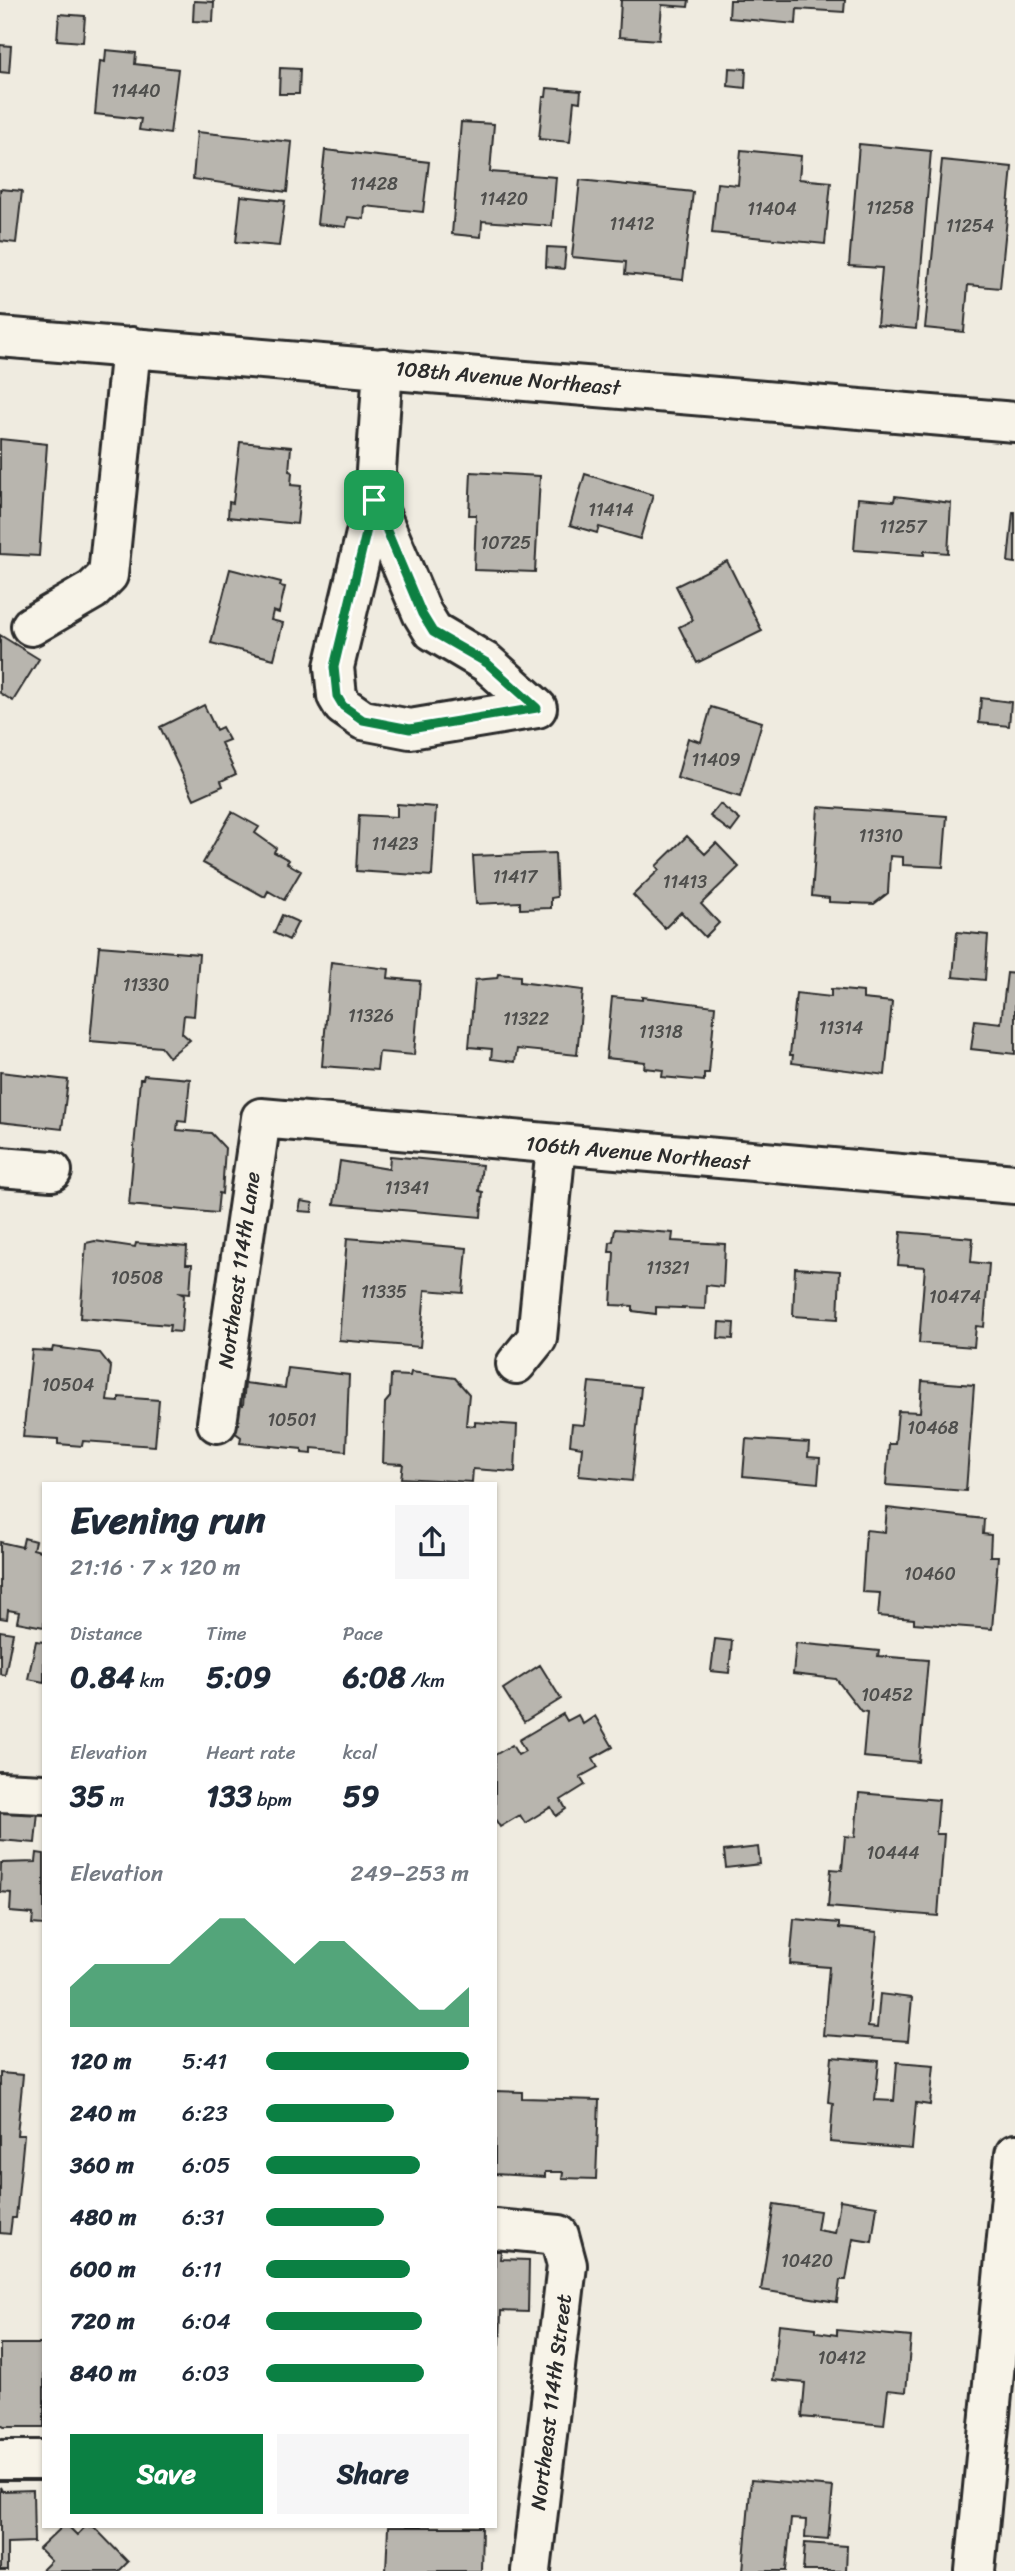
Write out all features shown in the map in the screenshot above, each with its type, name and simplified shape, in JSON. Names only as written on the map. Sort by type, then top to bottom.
[{"type":"street","name":"108th Avenue Northeast","points":[[0,337],[1015,422]]},
{"type":"street","points":[[31,626],[93,590],[108,575],[131,347]]},
{"type":"street","points":[[374,500],[422,614],[433,632],[487,663],[537,708],[410,729],[363,720],[343,706],[337,696],[334,667],[374,500],[383,368]]},
{"type":"street","name":"106th Avenue Northeast","points":[[261,1118],[556,1146],[1015,1184]]},
{"type":"street","name":"Northeast 114th Lane","points":[[217,1423],[261,1118]]},
{"type":"street","points":[[516,1364],[537,1338],[556,1146]]},
{"type":"street","points":[[0,1167],[52,1171]]},
{"type":"street","points":[[0,1792],[42,1794]]},
{"type":"street","points":[[975,2571],[1015,2154]]},
{"type":"street","name":"Northeast 114th Street","points":[[497,2229],[559,2235],[567,2264],[531,2571]]},
{"type":"street","points":[[0,2460],[42,2460]]},
{"type":"building","points":[[621,0],[689,0],[688,7],[662,5],[659,40],[619,37]]},
{"type":"building","points":[[730,0],[845,0],[844,12],[797,9],[796,24],[729,18]]},
{"type":"building","points":[[194,1],[214,2],[213,22],[193,21]]},
{"type":"building","points":[[59,14],[85,16],[83,42],[57,40]]},
{"type":"building","points":[[0,45],[11,46],[9,73],[0,72]]},
{"type":"building","points":[[106,50],[136,53],[135,64],[178,69],[170,134],[139,130],[141,119],[95,114],[100,61],[105,62]]},
{"type":"building","points":[[280,68],[300,69],[299,94],[279,94]]},
{"type":"building","points":[[729,68],[746,69],[745,88],[728,86]]},
{"type":"building","points":[[547,88],[581,91],[580,102],[574,101],[570,142],[539,139],[543,97],[546,97]]},
{"type":"building","points":[[461,122],[494,124],[490,172],[556,177],[552,226],[482,221],[481,237],[452,234]]},
{"type":"building","points":[[197,132],[292,142],[287,192],[193,179]]},
{"type":"building","points":[[859,144],[931,151],[916,329],[877,325],[882,268],[849,266]]},
{"type":"building","points":[[325,150],[429,162],[423,212],[365,206],[364,219],[348,217],[346,227],[317,224]]},
{"type":"building","points":[[741,150],[801,156],[799,179],[831,182],[825,244],[712,233],[717,183],[738,185]]},
{"type":"building","points":[[942,160],[1012,167],[1000,288],[968,285],[964,332],[925,328]]},
{"type":"building","points":[[580,180],[693,192],[683,280],[625,274],[626,262],[572,257]]},
{"type":"building","points":[[0,189],[22,191],[16,243],[0,241]]},
{"type":"building","points":[[241,196],[285,201],[279,246],[236,242]]},
{"type":"building","points":[[547,247],[566,248],[564,269],[546,267]]},
{"type":"building","points":[[0,439],[47,444],[39,556],[0,554]]},
{"type":"building","points":[[240,442],[291,447],[291,485],[301,486],[297,524],[228,517],[229,502],[233,503]]},
{"type":"building","points":[[471,472],[540,476],[535,572],[474,570],[476,515],[469,515]]},
{"type":"building","points":[[585,474],[653,495],[640,539],[599,527],[597,533],[570,525]]},
{"type":"building","points":[[895,496],[951,503],[948,553],[924,551],[924,555],[854,550],[858,498],[894,501]]},
{"type":"building","points":[[1015,512],[1015,563],[1008,562]]},
{"type":"building","points":[[727,561],[762,631],[697,663],[679,627],[693,620],[676,586]]},
{"type":"building","points":[[230,569],[281,582],[280,586],[285,587],[279,613],[273,611],[271,620],[283,623],[274,659],[211,643]]},
{"type":"building","points":[[0,635],[39,659],[13,701],[0,693]]},
{"type":"building","points":[[981,698],[1011,702],[1009,726],[979,723]]},
{"type":"building","points":[[204,705],[216,730],[222,727],[229,740],[221,743],[236,774],[221,781],[223,786],[194,799],[160,727]]},
{"type":"building","points":[[711,707],[762,722],[740,797],[677,778],[688,738],[701,742]]},
{"type":"building","points":[[397,804],[436,807],[432,876],[356,871],[359,815],[397,817]]},
{"type":"building","points":[[720,804],[740,820],[731,832],[710,816]]},
{"type":"building","points":[[818,807],[947,816],[943,867],[903,865],[903,857],[890,856],[888,893],[874,904],[829,902],[829,898],[812,896]]},
{"type":"building","points":[[232,812],[259,827],[255,833],[276,848],[274,852],[289,860],[287,863],[301,871],[284,900],[268,891],[265,897],[203,863]]},
{"type":"building","points":[[687,836],[705,854],[716,843],[739,867],[701,904],[719,923],[705,937],[681,912],[665,928],[633,895],[659,870],[656,866]]},
{"type":"building","points":[[555,853],[557,897],[551,898],[551,908],[520,909],[520,902],[476,904],[473,856]]},
{"type":"building","points":[[282,915],[298,922],[289,940],[274,933]]},
{"type":"building","points":[[957,932],[988,935],[985,980],[953,977]]},
{"type":"building","points":[[99,946],[199,954],[194,1016],[184,1015],[182,1033],[190,1040],[169,1057],[161,1047],[90,1041]]},
{"type":"building","points":[[331,962],[389,969],[388,978],[420,981],[414,1055],[379,1052],[377,1070],[322,1066]]},
{"type":"building","points":[[1007,973],[1015,974],[1015,1054],[971,1049],[975,1020],[1001,1023]]},
{"type":"building","points":[[498,974],[520,976],[520,982],[583,990],[577,1055],[517,1049],[515,1062],[491,1059],[492,1049],[469,1047],[475,980],[497,978]]},
{"type":"building","points":[[831,989],[863,992],[863,999],[892,1002],[885,1075],[792,1063],[793,1055],[790,1055],[796,993],[831,997]]},
{"type":"building","points":[[612,997],[642,1000],[642,997],[715,1006],[709,1073],[704,1073],[704,1081],[662,1077],[663,1070],[644,1068],[645,1062],[606,1058]]},
{"type":"building","points":[[0,1072],[68,1080],[62,1129],[0,1122]]},
{"type":"building","points":[[144,1075],[190,1079],[186,1122],[178,1121],[177,1130],[211,1133],[225,1148],[222,1194],[219,1193],[217,1213],[129,1205],[140,1079],[143,1079]]},
{"type":"building","points":[[390,1156],[482,1165],[479,1191],[483,1192],[481,1217],[334,1204],[340,1161],[389,1169]]},
{"type":"building","points":[[301,1201],[313,1203],[312,1212],[299,1211]]},
{"type":"building","points":[[615,1229],[673,1233],[672,1241],[725,1244],[723,1287],[706,1285],[705,1309],[656,1307],[656,1314],[633,1311],[633,1306],[611,1305],[614,1252],[609,1252]]},
{"type":"building","points":[[901,1232],[973,1238],[971,1262],[989,1264],[984,1327],[976,1326],[974,1347],[919,1343],[925,1267],[898,1265]]},
{"type":"building","points":[[347,1238],[467,1248],[463,1293],[425,1290],[420,1347],[339,1340]]},
{"type":"building","points":[[95,1241],[135,1247],[136,1243],[187,1247],[186,1264],[192,1264],[190,1293],[178,1292],[184,1295],[181,1332],[169,1331],[170,1325],[80,1318],[86,1243]]},
{"type":"building","points":[[795,1268],[840,1271],[838,1319],[793,1316]]},
{"type":"building","points":[[719,1322],[734,1323],[733,1339],[718,1338]]},
{"type":"building","points":[[53,1347],[100,1353],[111,1367],[107,1401],[119,1402],[119,1397],[159,1400],[155,1446],[83,1441],[82,1446],[58,1444],[58,1439],[23,1437],[32,1350],[52,1351]]},
{"type":"building","points":[[288,1368],[349,1375],[346,1451],[312,1448],[312,1454],[302,1453],[302,1449],[240,1443],[241,1437],[234,1432],[236,1408],[243,1405],[245,1383],[285,1388]]},
{"type":"building","points":[[411,1372],[455,1378],[469,1394],[466,1425],[475,1426],[475,1422],[517,1425],[515,1472],[473,1469],[472,1482],[401,1478],[403,1464],[383,1463],[385,1403],[390,1397],[391,1375],[410,1376]]},
{"type":"building","points":[[922,1381],[974,1385],[966,1491],[886,1485],[889,1444],[895,1444],[898,1411],[920,1412]]},
{"type":"building","points":[[589,1382],[641,1387],[632,1481],[579,1476],[582,1447],[570,1445],[572,1424],[584,1425]]},
{"type":"building","points":[[746,1439],[809,1443],[808,1457],[820,1458],[818,1483],[743,1476]]},
{"type":"building","points":[[887,1508],[984,1519],[983,1534],[991,1535],[990,1556],[998,1556],[992,1629],[914,1623],[914,1619],[878,1616],[880,1593],[862,1592],[866,1530],[885,1532]]},
{"type":"building","points":[[24,1538],[35,1541],[33,1549],[42,1551],[42,1627],[17,1622],[19,1612],[8,1610],[7,1619],[0,1618],[0,1542],[22,1547]]},
{"type":"building","points":[[0,1631],[13,1633],[5,1675],[0,1674]]},
{"type":"building","points":[[715,1639],[732,1641],[729,1673],[711,1671]]},
{"type":"building","points":[[36,1641],[42,1642],[42,1682],[28,1679]]},
{"type":"building","points":[[796,1643],[879,1651],[878,1656],[928,1660],[919,1762],[863,1757],[867,1712],[861,1711],[836,1679],[793,1674]]},
{"type":"building","points":[[540,1665],[561,1699],[524,1722],[503,1689]]},
{"type":"building","points":[[563,1714],[567,1721],[578,1715],[583,1724],[595,1716],[613,1747],[593,1758],[598,1767],[580,1777],[585,1785],[561,1800],[566,1809],[556,1816],[551,1807],[525,1823],[520,1815],[500,1827],[497,1822],[497,1754],[512,1745],[518,1755],[525,1751],[519,1740]]},
{"type":"building","points":[[859,1793],[939,1800],[936,1834],[944,1834],[938,1916],[828,1907],[831,1869],[842,1870],[845,1836],[855,1837]]},
{"type":"building","points":[[0,1798],[39,1801],[35,1843],[0,1840]]},
{"type":"building","points":[[758,1847],[760,1864],[726,1868],[724,1851]]},
{"type":"building","points":[[37,1853],[42,1854],[42,1925],[32,1924],[33,1914],[10,1912],[11,1893],[0,1892],[1,1863],[36,1862]]},
{"type":"building","points":[[794,1919],[839,1923],[839,1928],[877,1932],[868,2027],[877,2028],[880,1994],[912,1998],[908,2041],[823,2035],[829,1967],[790,1964]]},
{"type":"building","points":[[832,2057],[879,2061],[875,2100],[894,2101],[897,2062],[934,2065],[930,2105],[916,2103],[912,2149],[830,2142],[833,2103],[828,2102]]},
{"type":"building","points":[[0,2073],[23,2075],[17,2135],[24,2135],[16,2218],[12,2218],[10,2234],[0,2233]]},
{"type":"building","points":[[497,2091],[522,2092],[522,2098],[599,2100],[596,2179],[562,2178],[563,2172],[545,2172],[545,2177],[497,2174]]},
{"type":"building","points":[[840,2200],[877,2206],[872,2242],[853,2239],[846,2280],[840,2280],[837,2302],[761,2290],[774,2204],[820,2211],[817,2230],[835,2233]]},
{"type":"building","points":[[497,2251],[501,2251],[500,2259],[529,2260],[528,2312],[501,2311],[500,2345],[497,2344]]},
{"type":"building","points":[[779,2324],[816,2328],[816,2332],[837,2335],[837,2330],[911,2337],[906,2392],[888,2390],[884,2425],[802,2417],[805,2383],[773,2380]]},
{"type":"building","points":[[0,2344],[42,2344],[42,2427],[4,2427],[0,2424]]},
{"type":"building","points":[[751,2480],[833,2487],[828,2539],[805,2537],[806,2520],[791,2519],[786,2571],[743,2571]]},
{"type":"building","points":[[0,2487],[2,2491],[33,2490],[34,2542],[7,2543],[7,2571],[0,2571]]},
{"type":"building","points":[[61,2528],[70,2528],[77,2535],[84,2528],[95,2528],[128,2562],[119,2571],[41,2571],[51,2561],[39,2549]]},
{"type":"building","points":[[388,2528],[482,2528],[481,2571],[386,2571]]},
{"type":"building","points":[[805,2543],[847,2546],[846,2571],[803,2571]]},
{"type":"route","points":[[374,500],[422,614],[433,632],[487,663],[537,708],[410,729],[363,720],[343,706],[337,696],[334,667],[374,500]]}]
